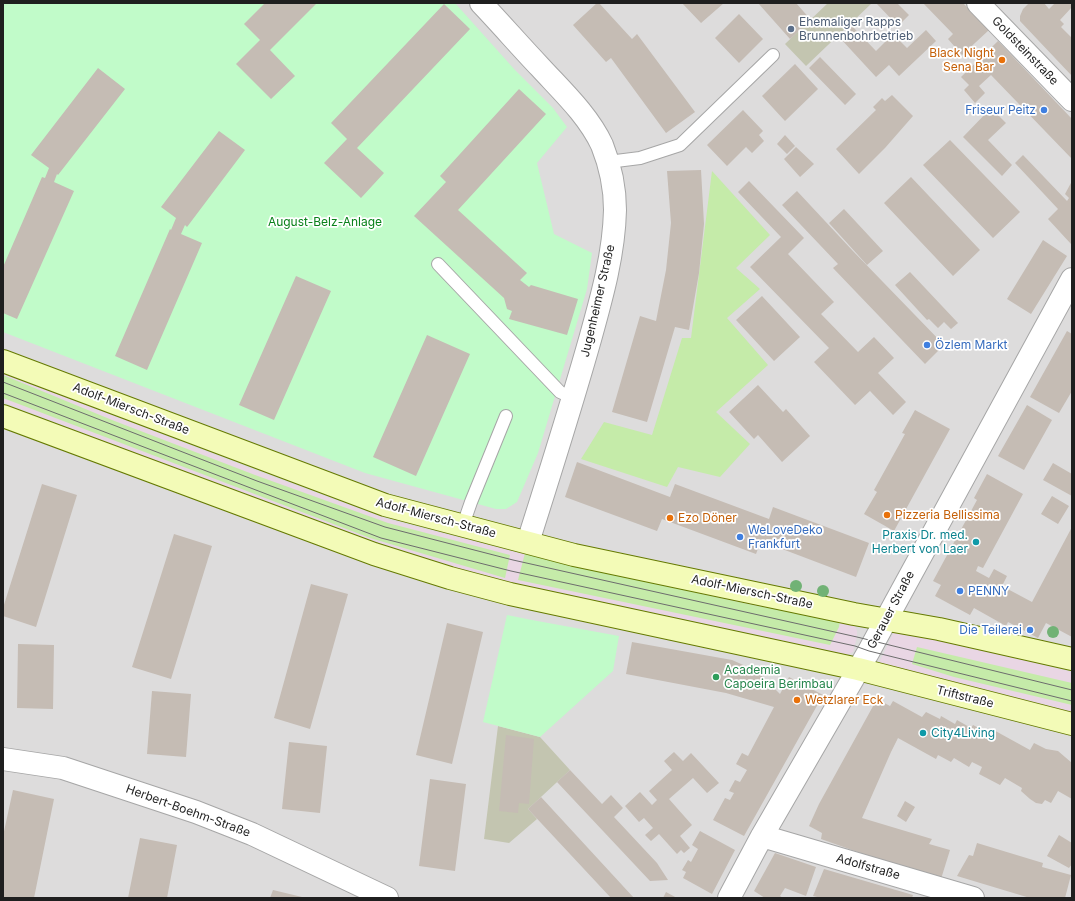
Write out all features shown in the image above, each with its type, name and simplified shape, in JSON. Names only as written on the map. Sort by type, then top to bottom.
[{"type":"main road","name":"Adolf-Miersch-Straße","points":[[3,360],[386,506],[574,555],[886,619]]},
{"type":"main road","points":[[3,416],[374,554],[450,578],[510,594],[858,670]]},
{"type":"main road","points":[[886,619],[939,629],[1072,659]]},
{"type":"main road","name":"Triftstraße","points":[[858,670],[1072,724]]},
{"type":"street","name":"Jugenheimer Straße","points":[[481,3],[575,105],[601,144],[608,162],[613,185],[615,210],[612,240],[608,266],[597,313],[574,398],[528,542]]},
{"type":"street","name":"Goldsteinstraße","points":[[989,7],[1072,100]]},
{"type":"street","name":"Gerauer Straße","points":[[729,898],[762,836],[837,709],[1072,279]]},
{"type":"street","name":"Herbert-Boehm-Straße","points":[[3,759],[63,768],[196,812],[252,834],[387,898]]},
{"type":"street","name":"Adolfstraße","points":[[762,836],[973,898]]},
{"type":"lane","points":[[608,162],[640,158],[680,145],[773,55]]},
{"type":"lane","points":[[438,264],[560,392],[574,398]]},
{"type":"lane","points":[[463,526],[471,502],[506,416]]},
{"type":"shaded area","points":[[3,3],[1072,3],[1072,898],[3,898]]},
{"type":"shaded area","points":[[828,3],[872,3],[806,66],[785,44]]},
{"type":"shaded area","points":[[3,373],[257,471],[390,520],[560,563],[757,606],[850,622],[855,626],[857,631],[853,652],[841,656],[551,593],[453,568],[369,541],[256,500],[3,402]]},
{"type":"shaded area","points":[[894,632],[910,633],[1072,672],[1072,715],[877,667]]},
{"type":"shaded area","points":[[498,726],[540,737],[570,770],[528,809],[537,819],[509,843],[484,839]]},
{"type":"green space","name":"August-Belz-Anlage","points":[[3,3],[455,3],[515,70],[553,108],[567,127],[537,163],[554,234],[592,253],[587,289],[538,453],[517,502],[506,509],[496,509],[365,473],[3,332]]},
{"type":"green space","points":[[712,171],[770,235],[736,268],[760,289],[727,318],[768,365],[716,412],[750,444],[720,477],[678,467],[667,487],[581,459],[604,422],[652,435],[682,338],[691,338]]},
{"type":"green space","points":[[3,375],[112,420],[255,475],[388,523],[510,555],[505,578],[370,538],[3,398]]},
{"type":"green space","points":[[525,553],[560,563],[757,606],[840,620],[839,627],[830,645],[518,580]]},
{"type":"green space","points":[[507,615],[619,636],[613,671],[540,737],[483,722]]},
{"type":"green space","points":[[917,647],[1072,683],[1072,705],[954,677],[912,664]]},
{"type":"building","points":[[265,3],[317,3],[270,50],[295,76],[271,99],[236,64],[260,40],[244,24]]},
{"type":"building","points":[[597,3],[599,3],[632,39],[637,34],[695,112],[666,133],[611,58],[606,62],[573,25]]},
{"type":"building","points":[[682,3],[724,3],[701,23]]},
{"type":"building","name":"Ehemaliger Rapps Brunnenbohrbetrieb","points":[[758,3],[796,3],[811,20],[790,39]]},
{"type":"building","points":[[876,3],[900,3],[898,4],[909,15],[898,26]]},
{"type":"building","points":[[923,3],[963,3],[989,30],[962,55],[948,39],[953,34]]},
{"type":"building","points":[[1029,3],[1044,3],[1049,9],[1055,3],[1072,3],[1072,7],[1060,20],[1064,24],[1061,27],[1072,38],[1072,76],[1020,21],[1020,16],[1023,9]]},
{"type":"building","points":[[444,4],[470,29],[357,148],[384,173],[361,198],[324,163],[347,139],[331,123]]},
{"type":"building","points":[[739,14],[763,39],[739,63],[715,38]]},
{"type":"building","points":[[852,26],[876,51],[893,34],[907,48],[926,30],[936,41],[899,76],[889,65],[876,77],[840,38]]},
{"type":"building","points":[[998,41],[1072,119],[1072,159],[991,75],[979,86],[985,93],[975,103],[964,90],[969,85],[961,77]]},
{"type":"building","points":[[820,57],[856,94],[845,105],[809,68]]},
{"type":"building","points":[[795,64],[818,89],[785,121],[762,96]]},
{"type":"building","points":[[98,68],[125,89],[58,175],[57,174],[54,182],[74,191],[17,319],[3,313],[3,267],[42,177],[45,178],[49,168],[31,155]]},
{"type":"building","points":[[519,89],[546,114],[458,210],[527,273],[520,280],[529,287],[531,285],[578,299],[567,335],[509,319],[512,311],[507,309],[504,298],[414,216],[446,182],[440,176]]},
{"type":"building","points":[[892,95],[913,116],[885,148],[859,174],[836,149],[876,110],[873,107],[882,98],[885,101]]},
{"type":"building","points":[[990,109],[992,109],[1006,123],[988,140],[1012,165],[1002,176],[963,137]]},
{"type":"building","points":[[743,110],[763,131],[759,135],[764,141],[752,153],[746,147],[727,166],[707,145]]},
{"type":"building","points":[[219,131],[245,150],[187,227],[185,225],[181,234],[202,243],[147,370],[115,356],[176,218],[161,207]]},
{"type":"building","points":[[785,135],[795,146],[787,154],[777,144]]},
{"type":"building","points":[[950,140],[1020,212],[993,238],[923,165]]},
{"type":"building","points":[[796,147],[814,164],[800,177],[784,159]]},
{"type":"building","points":[[1023,155],[1067,201],[1069,198],[1065,194],[1072,181],[1071,244],[1048,219],[1058,209],[1015,163]]},
{"type":"building","points":[[701,170],[704,224],[699,273],[689,330],[675,327],[647,422],[612,412],[640,316],[656,321],[666,270],[671,223],[667,171]]},
{"type":"building","points":[[911,177],[980,250],[953,276],[884,203]]},
{"type":"building","points":[[749,181],[804,238],[788,254],[834,302],[821,314],[858,352],[874,337],[894,358],[878,373],[906,402],[893,415],[870,391],[855,405],[814,362],[829,348],[750,267],[781,237],[738,192]]},
{"type":"building","points":[[797,191],[944,345],[925,364],[833,268],[838,264],[782,205]]},
{"type":"building","points":[[844,209],[883,251],[867,265],[829,223]]},
{"type":"building","points":[[1043,240],[1067,256],[1031,314],[1007,299]]},
{"type":"building","points":[[910,272],[958,323],[951,329],[944,322],[938,328],[929,319],[927,320],[895,285]]},
{"type":"building","points":[[296,276],[331,291],[274,420],[239,405]]},
{"type":"building","points":[[762,296],[800,337],[774,361],[736,320]]},
{"type":"building","points":[[1067,331],[1072,334],[1072,391],[1059,413],[1030,397]]},
{"type":"building","points":[[427,335],[470,354],[416,476],[373,457]]},
{"type":"building","points":[[758,385],[783,412],[786,409],[810,436],[782,462],[758,435],[754,439],[729,412]]},
{"type":"building","points":[[1027,405],[1052,420],[1024,470],[998,456]]},
{"type":"building","points":[[915,410],[950,429],[894,531],[864,514],[877,492],[874,490],[905,434],[902,433]]},
{"type":"building","points":[[577,462],[670,497],[675,484],[769,519],[773,507],[869,543],[856,577],[761,541],[756,554],[662,519],[657,531],[565,497]]},
{"type":"building","points":[[1053,463],[1072,474],[1072,496],[1043,480]]},
{"type":"building","points":[[987,474],[1023,494],[983,568],[978,566],[976,571],[989,578],[994,569],[1007,576],[1002,586],[1032,602],[1072,527],[1072,637],[1046,623],[1038,638],[1008,622],[1006,626],[974,608],[970,615],[935,596],[941,585],[933,581],[977,500],[974,498]]},
{"type":"building","points":[[42,484],[77,495],[36,627],[3,616],[3,608]]},
{"type":"building","points":[[1052,496],[1069,506],[1058,524],[1041,514]]},
{"type":"building","points":[[174,534],[212,546],[171,679],[132,667]]},
{"type":"building","points":[[311,584],[348,594],[310,729],[274,718]]},
{"type":"building","points":[[447,623],[483,632],[452,764],[416,755]]},
{"type":"building","points":[[632,642],[732,660],[757,671],[780,694],[789,677],[823,695],[744,836],[713,820],[725,798],[730,800],[734,793],[729,791],[735,780],[740,782],[747,770],[736,764],[742,753],[748,756],[774,707],[726,693],[626,674]]},
{"type":"building","points":[[18,644],[54,645],[53,709],[17,708]]},
{"type":"building","points":[[152,691],[191,694],[186,757],[147,754]]},
{"type":"building","points":[[877,699],[890,706],[893,701],[922,717],[926,712],[940,719],[941,716],[955,724],[957,720],[971,728],[973,725],[988,733],[990,728],[1030,750],[1034,743],[1046,749],[1058,751],[1072,763],[1072,799],[1058,791],[1051,803],[1045,800],[1042,804],[1036,803],[1021,791],[1022,788],[1005,778],[1000,785],[979,774],[982,767],[972,762],[969,767],[954,758],[951,762],[938,755],[936,759],[898,738],[862,818],[932,839],[929,844],[950,850],[941,879],[880,860],[821,839],[822,833],[809,826],[819,804]]},
{"type":"building","points":[[506,735],[534,739],[529,804],[519,803],[518,813],[499,811]]},
{"type":"building","points":[[289,742],[327,746],[320,813],[282,809]]},
{"type":"building","points":[[674,752],[683,761],[691,753],[719,783],[707,793],[693,778],[669,799],[692,825],[680,836],[690,848],[684,853],[681,850],[677,854],[659,834],[651,841],[645,835],[653,828],[644,818],[639,822],[625,806],[640,792],[652,805],[657,800],[649,791],[672,770],[664,761]]},
{"type":"building","points":[[570,770],[602,804],[611,795],[623,808],[614,817],[657,863],[668,880],[650,881],[557,782]]},
{"type":"building","points":[[430,779],[466,784],[455,871],[419,866]]},
{"type":"building","points":[[13,790],[54,799],[34,898],[3,898],[3,836]]},
{"type":"building","points":[[541,797],[634,898],[611,898],[528,809]]},
{"type":"building","points":[[905,801],[915,807],[906,822],[897,816]]},
{"type":"building","points":[[700,831],[735,850],[712,894],[683,878],[686,872],[682,870],[688,860],[691,862],[698,849],[692,845]]},
{"type":"building","points":[[1059,835],[1072,843],[1072,864],[1069,868],[1047,856]]},
{"type":"building","points":[[140,838],[177,845],[167,898],[128,898]]},
{"type":"building","points":[[977,843],[1043,863],[1042,867],[1071,875],[1065,898],[1030,898],[957,876],[969,855],[973,856]]},
{"type":"building","points":[[775,853],[816,867],[806,896],[785,888],[780,896],[783,898],[765,898],[754,891]]},
{"type":"building","points":[[824,869],[913,895],[912,898],[821,898],[813,896]]},
{"type":"building","points":[[273,890],[302,897],[302,898],[270,898]]},
{"type":"building","points":[[666,892],[677,898],[663,898]]},
{"type":"tram line","points":[[3,382],[257,481],[385,527],[513,560],[857,637],[1072,690]]},
{"type":"tram line","points":[[3,393],[381,538],[511,571],[855,646],[869,651],[1072,701]]},
{"type":"place","name":"Ehemaliger Rapps Brunnenbohrbetrieb","points":[[791,29]]},
{"type":"place","name":"Black Night Sena Bar","points":[[1002,60]]},
{"type":"place","name":"Friseur Peitz","points":[[1044,110]]},
{"type":"place","name":"Özlem Markt","points":[[927,345]]},
{"type":"place","name":"Pizzeria Bellissima","points":[[887,515]]},
{"type":"place","name":"Ezo Döner","points":[[670,518]]},
{"type":"place","name":"WeLoveDeko Frankfurt","points":[[740,537]]},
{"type":"place","name":"Praxis Dr. med. Herbert von Laer","points":[[976,542]]},
{"type":"place","name":"PENNY","points":[[960,591]]},
{"type":"place","name":"Die Teilerei","points":[[1030,630]]},
{"type":"place","name":"Academia Capoeira Berimbau","points":[[716,677]]},
{"type":"place","name":"Wetzlarer Eck","points":[[797,700]]},
{"type":"place","name":"City4Living","points":[[923,733]]}]
